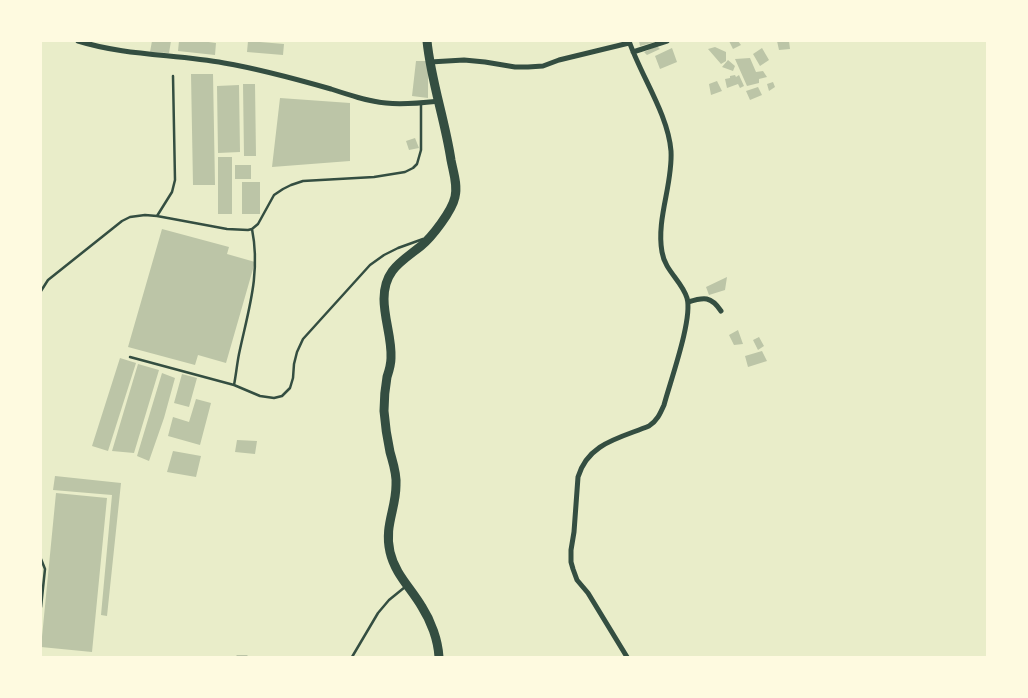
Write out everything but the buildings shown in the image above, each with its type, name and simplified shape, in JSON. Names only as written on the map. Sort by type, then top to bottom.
[{"type":"main road","points":[[427,41],[449,145],[456,191],[453,204],[429,238],[393,269],[388,276],[384,291],[385,318],[391,359],[384,396],[384,408],[388,442],[396,476],[389,520],[388,541],[390,555],[395,568],[406,586],[422,607],[436,640],[439,657]]},
{"type":"street","points":[[78,41],[117,50],[226,63],[385,103],[407,105],[439,101]]},
{"type":"street","points":[[633,52],[667,41]]},
{"type":"street","points":[[430,62],[464,60],[515,67],[543,66],[629,42],[663,119],[671,150],[662,229],[662,252],[671,273],[680,282],[688,302],[683,336],[664,405],[659,416],[649,426],[613,439],[586,459],[580,468],[571,550],[573,569],[577,580],[588,594],[627,657]]},
{"type":"street","points":[[688,302],[708,298],[717,304],[721,311]]},
{"type":"lane","points":[[157,216],[172,192],[175,180],[173,76]]},
{"type":"lane","points":[[41,290],[48,280],[122,221],[130,217],[137,215],[157,216],[227,229],[252,229],[258,224],[274,195],[291,185],[303,181],[374,177],[406,172],[413,168],[421,150],[421,103]]},
{"type":"lane","points":[[234,385],[238,356],[252,297],[255,275],[255,244],[252,229]]},
{"type":"lane","points":[[130,357],[234,385],[260,396],[274,398],[282,396],[290,388],[294,378],[294,364],[303,338],[370,265],[384,255],[407,244],[429,238]]},
{"type":"lane","points":[[41,279],[48,280]]},
{"type":"lane","points":[[41,559],[45,569],[41,607]]},
{"type":"lane","points":[[352,657],[378,613],[389,600],[406,586]]},
{"type":"lane","points":[[237,657],[247,657]]}]
